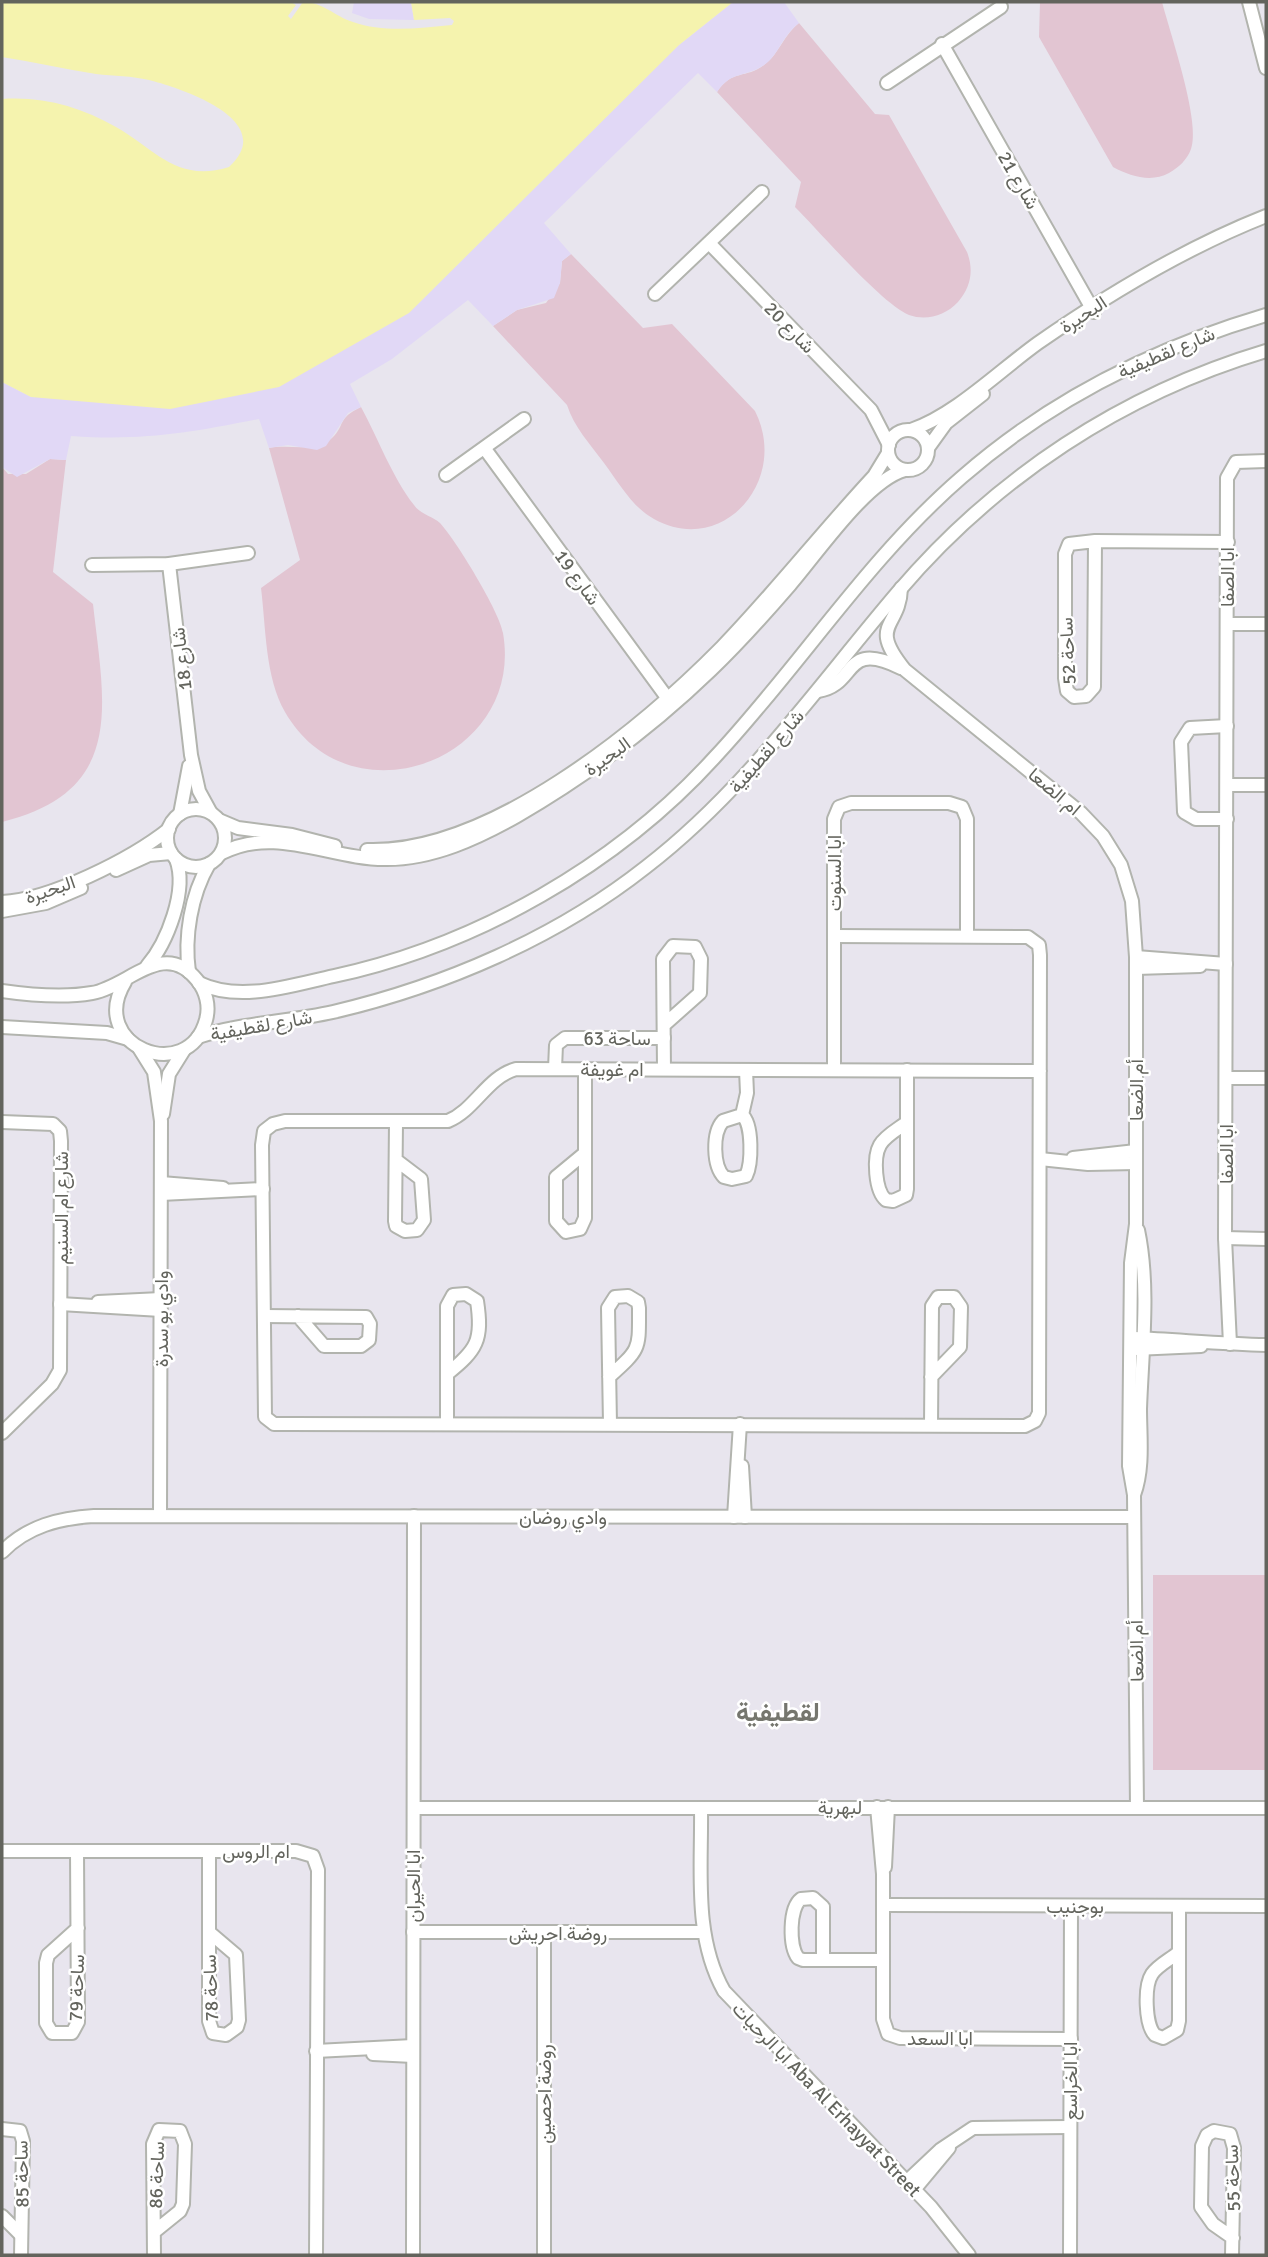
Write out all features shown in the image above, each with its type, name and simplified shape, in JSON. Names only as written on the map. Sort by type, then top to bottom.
[{"type":"street","points":[[1249,2],[1266,68]]},
{"type":"street","points":[[887,83],[1001,7]]},
{"type":"street","name":"شارع 21","points":[[942,44],[1093,311]]},
{"type":"street","points":[[654,294],[762,192]]},
{"type":"street","name":"البحيرة","points":[[907,430],[939,417],[1093,311],[1196,252],[1266,216]]},
{"type":"street","name":"البحيرة","points":[[1196,252],[1266,225]]},
{"type":"street","name":"شارع 20","points":[[709,243],[871,410],[907,430]]},
{"type":"street","name":"شارع لقطيفية","points":[[200,983],[216,990],[247,992],[357,971],[475,928],[566,880],[637,831],[715,758],[882,556],[963,475],[1033,422],[1106,378],[1181,344],[1266,315]]},
{"type":"street","name":"شارع لقطيفية","points":[[198,1037],[305,1018],[405,992],[471,967],[544,932],[644,870],[688,833],[748,774],[901,588],[990,499],[1063,445],[1162,390],[1266,351]]},
{"type":"street","name":"البحيرة","points":[[929,448],[946,424],[1007,371]]},
{"type":"street","name":"شارع 20","points":[[871,410],[888,449]]},
{"type":"street","points":[[446,475],[523,419]]},
{"type":"street","points":[[907,430],[923,436],[929,448],[922,465],[905,470],[894,464],[888,449],[896,434],[907,430]]},
{"type":"street","name":"شارع 19","points":[[485,449],[669,701]]},
{"type":"street","name":"البحيرة","points":[[222,853],[240,845],[268,840],[348,852],[414,848],[482,829],[552,790],[669,701],[740,634],[857,500],[881,467],[888,449]]},
{"type":"street","name":"ابا الصفا","points":[[1230,1344],[1225,1238],[1229,470],[1236,462],[1266,461]]},
{"type":"street","name":"البحيرة","points":[[857,500],[889,475],[905,470]]},
{"type":"street","name":"ساحة 52","points":[[1095,541],[1094,687],[1086,696],[1074,697],[1067,691],[1065,678],[1065,554],[1069,544],[1095,541],[1228,542]]},
{"type":"street","points":[[92,565],[169,564],[248,553]]},
{"type":"street","name":"شارع 18","points":[[169,564],[191,755],[199,791],[215,817]]},
{"type":"street","name":"ام الضعا","points":[[901,588],[899,603],[888,621],[886,637],[891,653],[905,670],[1082,813],[1103,836],[1121,866],[1128,887],[1136,963]]},
{"type":"street","points":[[1227,624],[1266,624]]},
{"type":"street","name":"ام الضعا","points":[[817,691],[828,688],[853,664],[869,658],[884,660],[905,670]]},
{"type":"street","points":[[1227,726],[1190,728],[1181,742],[1184,812],[1196,819],[1227,819]]},
{"type":"street","name":"شارع 18","points":[[180,814],[191,755]]},
{"type":"street","points":[[1227,785],[1266,785]]},
{"type":"street","name":"ابا السنوت","points":[[834,1070],[836,810],[851,803],[949,803],[962,807],[967,816],[967,936]]},
{"type":"street","points":[[2,991],[76,995],[106,990],[125,982],[146,966],[165,943],[179,885],[169,829],[180,814],[192,810],[215,817],[225,836],[222,853],[209,864],[198,890],[189,924],[186,945],[189,972]]},
{"type":"street","name":"البحيرة","points":[[215,817],[238,828],[284,834],[348,852]]},
{"type":"street","name":"البحيرة","points":[[2,911],[46,903],[154,841],[169,829]]},
{"type":"street","points":[[174,856],[191,867],[209,864]]},
{"type":"street","name":"البحيرة","points":[[2,902],[32,898],[86,881],[141,858],[174,856]]},
{"type":"street","points":[[179,885],[198,890]]},
{"type":"street","points":[[171,921],[189,924]]},
{"type":"street","name":"ام غويفة","points":[[834,936],[1028,937],[1039,945],[1040,1071],[1040,1159],[1038,1417],[1024,1426],[271,1422],[262,1411],[263,1135],[273,1124],[285,1121],[449,1121],[509,1071],[1040,1071]]},
{"type":"street","name":"ساحة 63","points":[[555,1069],[556,1045],[565,1038],[664,1031],[699,993],[701,959],[695,947],[677,945],[665,952],[664,1031],[664,1069]]},
{"type":"street","points":[[1136,963],[1179,969],[1226,964]]},
{"type":"street","name":"أم الضعا","points":[[1136,963],[1136,1224],[1142,1262],[1136,1343],[1139,1473],[1134,1495],[1137,1808]]},
{"type":"street","points":[[125,982],[118,996],[116,1011],[120,1026],[128,1039],[139,1048],[157,1054],[185,1048],[198,1037],[207,1015],[206,998],[200,983],[189,972],[164,964],[146,966]]},
{"type":"street","points":[[2,1027],[107,1033],[128,1039]]},
{"type":"street","name":"وادي بو سدرة","points":[[139,1048],[154,1072],[161,1121],[160,1516]]},
{"type":"street","name":"وادي بو سدرة","points":[[161,1121],[169,1074],[185,1048]]},
{"type":"street","points":[[585,1069],[585,1153],[585,1218],[580,1229],[566,1232],[556,1221],[556,1177],[585,1153]]},
{"type":"street","points":[[742,1115],[723,1121],[716,1133],[717,1166],[724,1177],[732,1179],[746,1176],[750,1165],[748,1124],[742,1115],[747,1093],[746,1070]]},
{"type":"street","points":[[906,1123],[880,1143],[878,1150],[877,1189],[886,1200],[893,1201],[906,1195],[907,1070]]},
{"type":"street","points":[[1226,1078],[1266,1078]]},
{"type":"street","name":"شارع ام السنيم","points":[[2,1122],[48,1122],[60,1130],[60,1370],[51,1384],[2,1433]]},
{"type":"street","points":[[396,1123],[396,1160],[396,1226],[401,1230],[412,1231],[422,1226],[424,1220],[423,1185],[418,1175],[396,1160]]},
{"type":"street","points":[[1040,1159],[1136,1157]]},
{"type":"street","points":[[161,1189],[216,1186],[230,1189],[263,1189]]},
{"type":"street","points":[[1225,1238],[1266,1239]]},
{"type":"street","points":[[447,1374],[475,1350],[477,1343],[477,1301],[466,1294],[453,1295],[447,1306],[447,1374],[447,1424]]},
{"type":"street","points":[[609,1377],[635,1353],[639,1345],[638,1302],[628,1296],[615,1297],[608,1308],[609,1377],[610,1424]]},
{"type":"street","points":[[931,1377],[959,1351],[961,1307],[954,1297],[938,1297],[932,1306],[931,1377],[931,1424]]},
{"type":"street","points":[[60,1304],[161,1305]]},
{"type":"street","points":[[264,1316],[298,1316],[366,1317],[370,1324],[369,1340],[361,1346],[324,1346],[298,1316]]},
{"type":"street","points":[[1136,1343],[1188,1340],[1205,1344],[1266,1345]]},
{"type":"street","points":[[739,1517],[745,1486],[740,1455],[740,1424]]},
{"type":"street","name":"ابا الحيران","points":[[413,2255],[414,1516]]},
{"type":"street","name":"وادي روضان","points":[[2,1552],[25,1534],[61,1518],[1134,1517]]},
{"type":"street","name":"ابا السعد","points":[[882,1807],[884,2026],[893,2037],[1071,2039]]},
{"type":"street","name":"لبهرية","points":[[414,1808],[1266,1808]]},
{"type":"street","name":"ابا الرحيات Aba Al Erhayyat Street","points":[[701,1808],[703,1932],[711,1965],[732,2002],[955,2233],[969,2255]]},
{"type":"street","name":"ام الروس","points":[[2,1851],[304,1852],[315,1859],[316,2255]]},
{"type":"street","name":"ساحة 79","points":[[77,1851],[78,1928],[78,2022],[72,2032],[58,2035],[51,2033],[46,2023],[46,1963],[48,1955],[78,1928]]},
{"type":"street","name":"ساحة 78","points":[[209,1852],[209,1932],[209,2021],[214,2033],[226,2035],[237,2027],[239,2020],[239,1963],[232,1951],[209,1932]]},
{"type":"street","points":[[823,1960],[823,1907],[813,1898],[801,1899],[793,1910],[794,1954],[803,1961],[883,1960]]},
{"type":"street","name":"بوجنيب","points":[[883,1905],[1266,1906]]},
{"type":"street","name":"ابا الخراسع","points":[[1070,1906],[1070,2255]]},
{"type":"street","points":[[1179,1906],[1179,1952],[1179,2021],[1177,2030],[1163,2038],[1155,2035],[1148,2024],[1149,1982],[1152,1975],[1179,1952]]},
{"type":"street","name":"روضة احريش","points":[[413,1932],[703,1932]]},
{"type":"street","name":"روضة احصين","points":[[544,1933],[544,2255]]},
{"type":"street","points":[[316,2051],[413,2051]]},
{"type":"street","points":[[910,2186],[964,2132],[981,2126],[1070,2127]]},
{"type":"street","name":"ساحة 85","points":[[2,2129],[12,2128],[22,2134],[22,2255]]},
{"type":"street","name":"ساحة 86","points":[[154,2255],[153,2144],[159,2130],[172,2129],[180,2131],[185,2144],[183,2204],[180,2211],[155,2232]]},
{"type":"street","name":"ساحة 55","points":[[1232,2255],[1233,2238],[1234,2148],[1230,2134],[1214,2132],[1207,2136],[1202,2146],[1201,2207],[1208,2220],[1233,2238]]},
{"type":"street","name":"ساحة 85","points":[[2,2216],[21,2235]]},
{"type":"shaded area","points":[[2,2],[291,2],[296,5],[288,16],[291,19],[303,2],[317,4],[346,19],[365,25],[402,29],[452,25],[454,21],[450,18],[414,20],[411,2],[733,2],[679,45],[409,313],[279,387],[170,409],[31,397],[2,382],[2,99],[47,101],[89,114],[116,127],[168,162],[195,171],[229,167],[241,150],[243,135],[235,122],[221,110],[203,99],[165,84],[2,57]]},
{"type":"shaded area","points":[[1040,2],[1162,2],[1192,119],[1191,149],[1179,166],[1155,178],[1133,175],[1113,167],[1039,37]]},
{"type":"shaded area","points":[[799,23],[875,114],[889,115],[967,252],[970,265],[968,284],[958,302],[941,314],[929,317],[909,315],[867,282],[795,207],[801,182],[717,92],[728,80],[764,65]]},
{"type":"shaded area","points":[[571,254],[643,328],[672,324],[755,411],[763,437],[764,463],[756,486],[743,505],[725,520],[703,528],[679,528],[646,514],[626,494],[583,435],[567,405],[493,326],[517,310],[546,303],[560,283],[562,261]]},
{"type":"shaded area","points":[[361,407],[406,494],[419,511],[440,523],[456,544],[486,593],[503,633],[503,677],[487,715],[461,744],[427,762],[388,770],[350,765],[314,746],[285,712],[278,698],[270,668],[261,588],[300,560],[269,448],[311,447],[326,443],[348,415]]},
{"type":"shaded area","points":[[50,459],[66,460],[53,572],[93,604],[102,709],[98,739],[89,766],[70,789],[42,808],[2,822],[2,467],[8,474],[26,474]]},
{"type":"shaded area","points":[[1153,1575],[1266,1575],[1266,1770],[1153,1770]]},
{"type":"sand","points":[[354,2],[411,2],[414,20],[369,19],[352,13]]},
{"type":"sand","points":[[733,2],[784,2],[799,23],[769,61],[757,69],[733,77],[717,92],[698,73],[544,223],[571,254],[562,261],[560,283],[554,298],[517,310],[493,326],[468,300],[392,359],[350,384],[361,407],[348,413],[326,446],[317,450],[288,445],[269,448],[259,419],[166,435],[71,436],[66,460],[50,459],[17,477],[2,467],[2,382],[31,397],[679,45]]},
{"type":"district","name":"لقطيفية","points":[[778,1712]]}]
